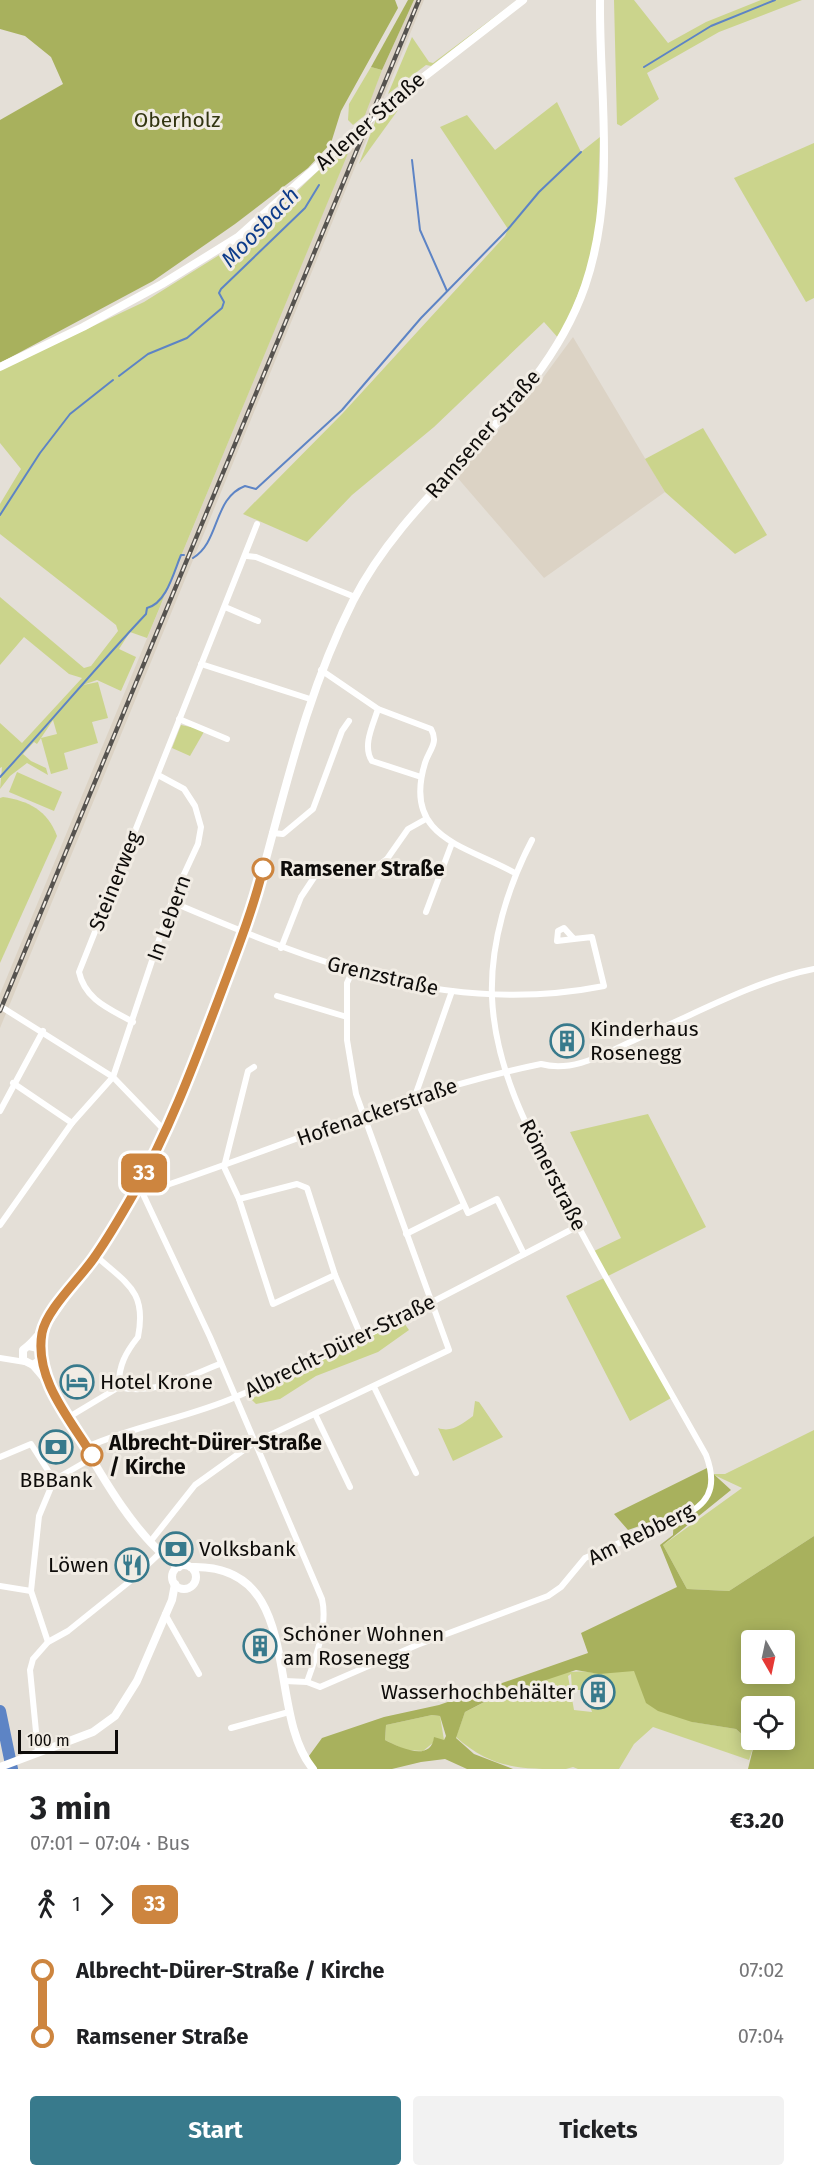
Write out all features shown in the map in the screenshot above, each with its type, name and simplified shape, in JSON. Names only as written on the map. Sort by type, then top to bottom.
[{"type":"main road","name":"Arlener Straße","points":[[0,367],[83,327],[162,284],[238,237],[370,118],[523,0]]},
{"type":"main road","name":"Ramsener Straße","points":[[32,1358],[35,1346],[29,1346],[96,1256],[140,1191],[185,1089],[243,932],[310,699],[355,597],[374,565],[398,532],[538,374],[565,330],[582,292],[596,248],[603,201],[605,147],[600,0]]},
{"type":"main road","name":"Ramsener Straße","points":[[32,1358],[42,1330]]},
{"type":"main road","points":[[0,1767],[93,1732],[115,1716],[137,1681],[165,1613],[179,1586],[176,1570],[129,1515],[32,1358]]},
{"type":"main road","points":[[176,1570],[191,1567],[212,1568],[226,1572],[244,1583],[264,1607],[274,1629],[296,1741],[313,1769]]},
{"type":"main road","points":[[191,1567],[196,1577]]},
{"type":"main road","points":[[179,1586],[193,1585],[196,1577],[212,1568]]},
{"type":"street","name":"Steinerweg","points":[[133,1022],[103,1006],[87,993],[79,972],[201,664],[247,556],[257,524]]},
{"type":"street","points":[[247,556],[256,557],[355,597]]},
{"type":"street","points":[[225,608],[258,621]]},
{"type":"street","points":[[201,664],[310,699]]},
{"type":"street","points":[[321,670],[378,710],[431,729],[435,737],[434,746],[420,780],[420,802],[426,819],[438,834],[452,843],[515,873]]},
{"type":"street","points":[[378,710],[369,736],[368,754],[372,761],[420,780]]},
{"type":"street","points":[[179,719],[227,739]]},
{"type":"street","points":[[272,833],[283,834],[313,809],[342,730],[349,721]]},
{"type":"street","name":"In Lebern","points":[[113,1077],[172,902],[198,844],[201,826],[195,806],[184,789],[158,776]]},
{"type":"street","points":[[281,948],[301,897],[315,876],[333,870],[374,869],[387,859],[408,829],[426,819]]},
{"type":"street","name":"Römerstraße","points":[[532,840],[515,873],[495,958],[492,996],[506,1071],[536,1144],[705,1455],[712,1474],[711,1489]]},
{"type":"street","points":[[426,912],[452,843]]},
{"type":"street","name":"Grenzstraße","points":[[172,902],[281,948],[352,972],[452,991],[492,996],[546,994],[604,986],[592,937],[574,939]]},
{"type":"street","name":"Hofenackerstraße","points":[[140,1191],[224,1167],[415,1096],[506,1071],[541,1064],[561,1066],[597,1059],[756,988],[814,969]]},
{"type":"street","points":[[150,1542],[195,1485],[255,1442],[448,1350],[362,1116],[349,1051],[347,983],[352,972]]},
{"type":"street","points":[[452,991],[415,1096],[468,1213],[497,1199],[524,1254]]},
{"type":"street","points":[[276,996],[347,1017]]},
{"type":"street","points":[[0,1006],[113,1077],[165,1131]]},
{"type":"street","points":[[0,1111],[13,1083],[43,1031]]},
{"type":"street","points":[[254,1066],[248,1071],[224,1167],[239,1199],[273,1304],[335,1275]]},
{"type":"street","points":[[0,1225],[72,1123],[113,1077]]},
{"type":"street","points":[[13,1083],[72,1123]]},
{"type":"street","points":[[239,1199],[297,1184],[307,1188],[335,1275],[361,1336]]},
{"type":"street","points":[[140,1191],[236,1397],[324,1606],[320,1640],[307,1682]]},
{"type":"street","points":[[406,1234],[464,1205]]},
{"type":"street","name":"Albrecht-Dürer-Straße","points":[[87,1447],[113,1436],[236,1397],[430,1302],[581,1224]]},
{"type":"street","points":[[96,1256],[135,1293],[140,1302],[138,1337],[126,1351],[119,1387]]},
{"type":"street","points":[[1,1358],[32,1358]]},
{"type":"street","points":[[69,1417],[119,1387],[128,1389],[160,1387],[219,1364]]},
{"type":"street","points":[[374,1387],[416,1473]]},
{"type":"street","points":[[315,1414],[350,1486]]},
{"type":"street","points":[[0,1457],[31,1444],[54,1480]]},
{"type":"street","points":[[48,1642],[31,1591],[39,1516],[54,1480],[93,1457]]},
{"type":"street","name":"Am Rebberg","points":[[285,1681],[307,1682],[320,1687],[417,1645],[548,1596],[561,1587],[585,1558],[690,1512],[702,1504],[711,1489]]},
{"type":"street","points":[[38,1752],[30,1670],[33,1659],[48,1642],[68,1631],[163,1556]]},
{"type":"street","points":[[0,1586],[31,1591]]},
{"type":"street","points":[[165,1613],[199,1674]]},
{"type":"street","points":[[231,1728],[289,1712]]},
{"type":"shaded area","points":[[414,0],[424,0],[0,1028],[0,994],[382,70]]},
{"type":"shaded area","points":[[573,337],[665,492],[544,578],[456,476],[534,390]]},
{"type":"green space","name":"Oberholz","points":[[0,0],[395,0],[398,8],[341,111],[331,143],[308,168],[235,224],[153,281],[0,363],[0,120],[63,84],[51,57],[25,36],[0,29]]},
{"type":"green space","points":[[408,0],[414,0],[382,70],[371,67]]},
{"type":"green space","points":[[517,0],[431,66],[426,65],[388,94],[412,37],[429,62],[433,63]]},
{"type":"green space","points":[[614,0],[634,0],[668,43],[706,22],[761,0],[802,0],[719,32],[647,73],[659,99],[621,126],[617,124]]},
{"type":"green space","points":[[371,67],[382,70],[365,115],[353,125],[348,120],[349,104]]},
{"type":"green space","points":[[395,102],[399,105],[398,110],[359,164],[377,117]]},
{"type":"green space","points":[[557,102],[581,152],[600,137],[596,248],[560,340],[544,322],[434,427],[352,495],[307,542],[243,514],[342,414],[505,236],[508,229],[440,127],[467,115],[495,150]]},
{"type":"green space","points":[[356,134],[147,638],[130,632],[119,649],[136,657],[121,691],[97,680],[83,685],[98,682],[108,718],[92,722],[98,743],[64,753],[68,769],[51,774],[41,738],[37,744],[34,742],[23,754],[31,761],[46,768],[48,775],[27,763],[10,776],[0,789],[2,767],[0,768],[0,723],[22,743],[82,678],[69,674],[24,637],[0,665],[0,597],[84,668],[91,666],[118,631],[116,625],[0,534],[0,504],[21,469],[0,443],[0,370],[144,302],[253,234]],"holes":[[[53,720],[57,734],[41,738]]]},
{"type":"green space","points":[[814,143],[814,298],[806,302],[734,178]]},
{"type":"green space","points":[[703,428],[767,535],[735,554],[665,492],[645,459]]},
{"type":"green space","points":[[181,725],[205,730],[190,756],[172,748]]},
{"type":"green space","points":[[17,772],[62,792],[54,811],[9,792]]},
{"type":"green space","points":[[0,798],[21,801],[36,808],[48,820],[57,836],[0,963]]},
{"type":"green space","points":[[648,1114],[706,1227],[606,1277],[592,1252],[621,1238],[570,1132]]},
{"type":"green space","points":[[606,1277],[673,1397],[630,1421],[566,1296]]},
{"type":"green space","points":[[402,1320],[409,1330],[378,1352],[316,1376],[280,1399],[256,1404],[251,1399],[271,1389],[269,1386]]},
{"type":"green space","points":[[475,1401],[479,1402],[503,1437],[453,1461],[438,1428],[452,1429],[461,1425],[473,1416]]},
{"type":"green space","points":[[814,1430],[814,1536],[729,1591],[687,1589],[663,1545],[742,1488],[712,1474],[725,1474]]},
{"type":"green space","points":[[707,1468],[731,1490],[663,1545],[687,1589],[729,1591],[814,1536],[814,1769],[748,1769],[753,1750],[795,1750],[795,1696],[741,1696],[741,1733],[736,1729],[692,1722],[658,1711],[646,1703],[634,1671],[599,1674],[576,1670],[492,1698],[465,1712],[456,1738],[474,1754],[513,1769],[467,1769],[445,1759],[392,1769],[313,1769],[306,1760],[322,1738],[384,1717],[439,1705],[588,1653],[581,1633],[677,1587],[660,1545],[673,1535],[674,1514],[628,1530],[614,1514]],"holes":[[[432,1715],[440,1716],[446,1736],[444,1740],[434,1737],[432,1745],[421,1751],[406,1749],[385,1740],[386,1725]]]},
{"type":"green space","points":[[634,1637],[741,1640],[741,1683],[693,1722],[736,1729],[741,1733],[741,1750],[752,1750],[749,1760],[653,1727],[634,1744],[619,1769],[534,1768],[507,1765],[482,1756],[456,1737],[465,1712],[528,1682],[561,1673],[594,1673]],"holes":[[[571,1674],[572,1690],[585,1690],[592,1712],[574,1710],[568,1676]]]},
{"type":"green space","points":[[432,1715],[440,1716],[444,1740],[434,1742],[423,1751],[405,1750],[385,1740],[386,1725]]},
{"type":"waterway","points":[[644,67],[711,26],[775,0]]},
{"type":"waterway","points":[[193,558],[208,542],[227,500],[245,486],[256,489],[342,410],[421,318],[508,229],[539,192],[581,152]]},
{"type":"waterway","points":[[412,160],[420,230],[447,291]]},
{"type":"waterway","name":"Moosbach","points":[[119,376],[148,354],[187,338],[222,308],[224,302],[219,293],[221,289],[305,208],[319,185]]},
{"type":"waterway","name":"Moosbach","points":[[0,515],[40,453],[70,414],[113,380]]},
{"type":"waterway","points":[[0,777],[146,614],[147,608],[160,600],[169,586],[181,555],[184,555]]},
{"type":"waterway","points":[[0,1711],[12,1769]]},
{"type":"railway","points":[[0,1011],[419,0]]},
{"type":"bus line","name":"33","points":[[92,1455],[45,1379],[40,1360],[42,1330],[53,1311],[96,1256],[133,1194],[165,1131],[185,1089],[243,932],[263,869]]},
{"type":"place","name":"Ramsener Straße","points":[[263,869]]},
{"type":"place","name":"Kinderhaus Rosenegg","points":[[567,1041]]},
{"type":"place","name":"Hotel Krone","points":[[77,1382]]},
{"type":"place","name":"BBBank","points":[[56,1447]]},
{"type":"place","name":"Albrecht-Dürer-Straße / Kirche","points":[[92,1455]]},
{"type":"place","name":"Volksbank","points":[[176,1549]]},
{"type":"place","name":"Löwen","points":[[132,1565]]},
{"type":"place","name":"Schöner Wohnen am Rosenegg","points":[[260,1646]]},
{"type":"place","name":"Wasserhochbehälter","points":[[598,1692]]}]
